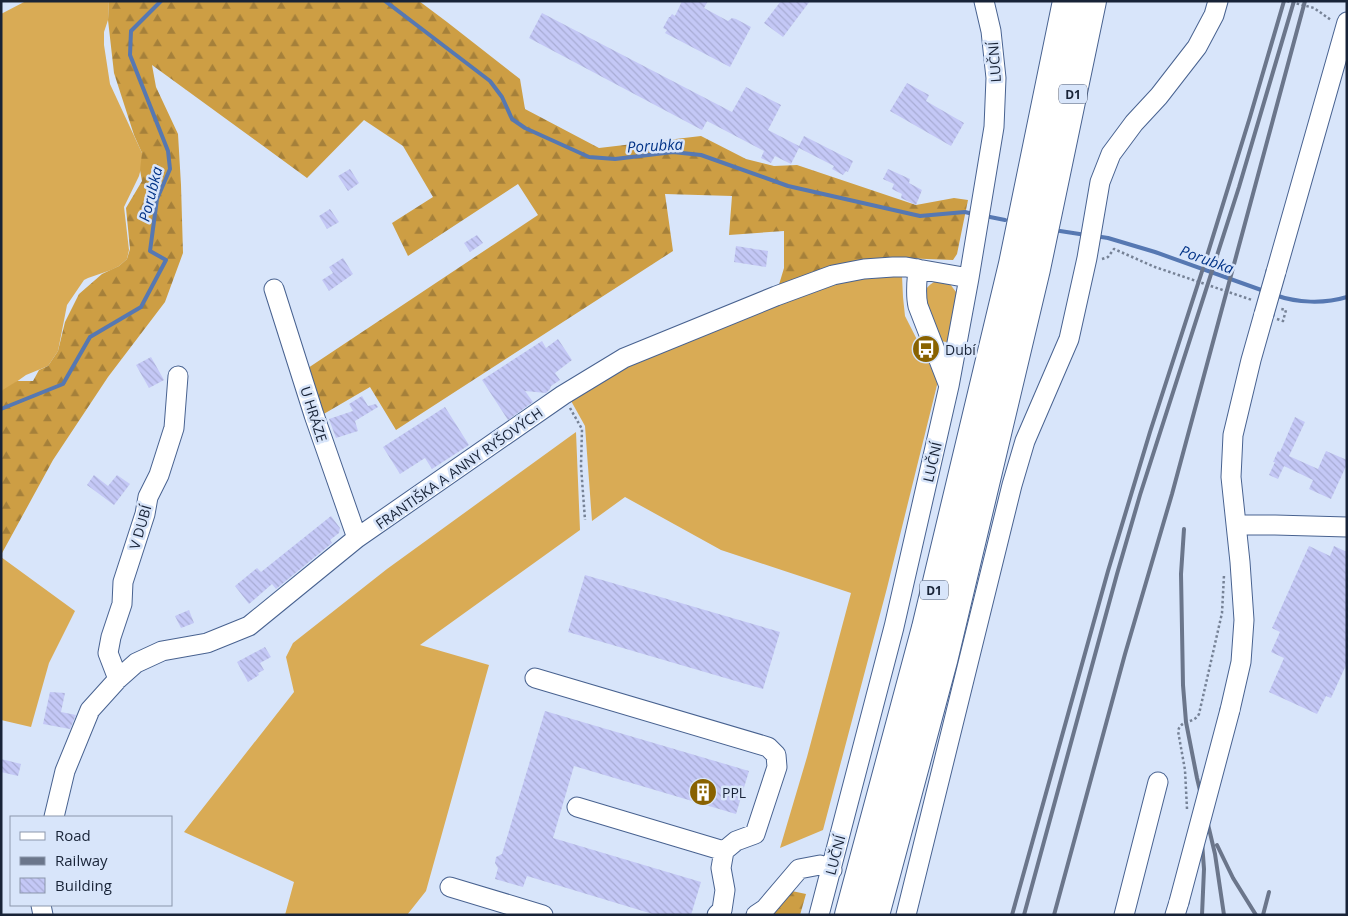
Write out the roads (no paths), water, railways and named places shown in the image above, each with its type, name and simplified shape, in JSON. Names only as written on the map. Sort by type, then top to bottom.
[{"type":"highway","points":[[1041,184],[1028,129],[1053,1]]},
{"type":"highway","name":"D1","points":[[875,915],[943,661],[1041,184],[1067,1]]},
{"type":"highway","name":"D1","points":[[1041,184],[1092,1]]},
{"type":"highway","points":[[1041,184],[1085,90],[1108,1]]},
{"type":"highway","name":"D1","points":[[849,915],[926,628],[989,358],[1024,266]]},
{"type":"street","name":"LUČNÍ","points":[[819,915],[894,627],[949,386],[969,278],[994,127],[996,78],[991,31],[984,1]]},
{"type":"street","points":[[906,915],[1012,485],[1025,441],[1069,339],[1100,182],[1111,154],[1197,47],[1214,16],[1218,1]]},
{"type":"street","points":[[1177,908],[1242,662],[1244,620],[1231,477],[1233,435],[1251,360],[1267,310],[1340,22]]},
{"type":"street","name":"FRANTIŠKA A ANNY RYŠOVÝCH","points":[[54,816],[65,771],[90,710],[118,679],[136,663],[162,651],[207,643],[249,626],[357,538],[563,396],[624,358],[776,296],[833,275],[864,269],[893,267],[918,269],[969,278]]},
{"type":"street","points":[[918,269],[916,285],[918,306],[949,386]]},
{"type":"street","name":"U HRÁZE","points":[[274,289],[314,415],[357,538]]},
{"type":"street","name":"V DUBÍ","points":[[118,679],[108,653],[111,637],[122,604],[123,582],[145,514],[148,497],[159,474],[174,428],[178,376]]},
{"type":"street","points":[[1236,525],[1347,527]]},
{"type":"street","points":[[535,678],[768,748],[776,755],[777,767],[755,834],[736,841],[724,851],[721,868],[725,890],[722,910],[717,915]]},
{"type":"street","points":[[1124,915],[1158,782]]},
{"type":"street","points":[[578,807],[724,851]]},
{"type":"street","points":[[756,915],[765,908],[799,869],[820,865],[832,870]]},
{"type":"street","points":[[450,888],[543,915]]},
{"type":"waterway","name":"Porubka","points":[[1,409],[63,384],[90,337],[141,307],[166,260],[150,251],[157,199],[170,169],[168,151],[130,55],[131,31],[161,1]]},
{"type":"waterway","name":"Porubka","points":[[385,1],[490,81],[502,97],[512,119],[525,128],[589,157],[615,159],[673,152],[701,155],[788,186],[920,216],[965,212],[973,214]]},
{"type":"waterway","name":"Porubka","points":[[985,216],[1005,220]]},
{"type":"waterway","name":"Porubka","points":[[1060,231],[1086,235]]},
{"type":"waterway","name":"Porubka","points":[[1095,236],[1155,252],[1264,291]]},
{"type":"waterway","name":"Porubka","points":[[1275,295],[1292,300],[1311,302],[1347,297]]},
{"type":"railway","points":[[1012,915],[1108,571],[1250,117],[1284,1]]},
{"type":"railway","points":[[1024,915],[1140,495],[1239,187],[1294,1]]},
{"type":"railway","points":[[1054,915],[1125,654],[1172,494],[1305,1]]},
{"type":"railway","points":[[1184,529],[1181,574],[1183,685],[1186,722],[1215,854],[1224,915]]},
{"type":"railway","points":[[1200,815],[1204,869],[1202,915]]},
{"type":"railway","points":[[1217,845],[1233,878],[1256,915]]},
{"type":"railway","points":[[1263,915],[1269,892]]},
{"type":"place","name":"Dubí","points":[[926,349]]},
{"type":"place","name":"PPL","points":[[703,792]]}]
